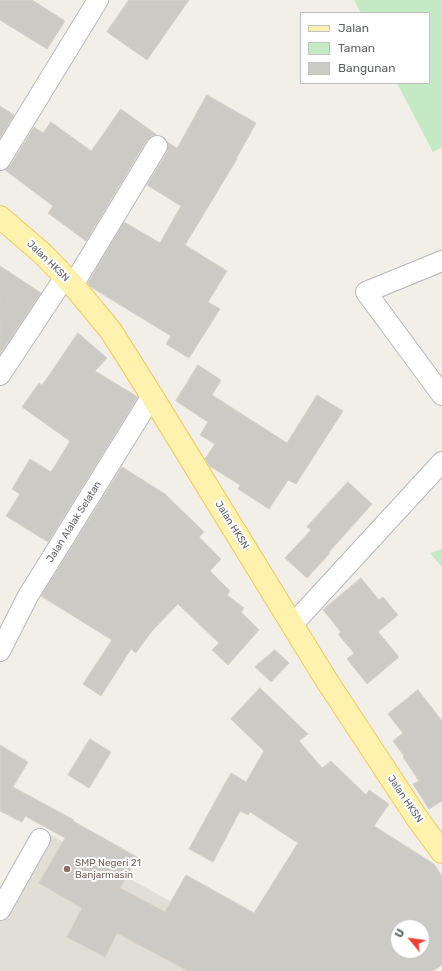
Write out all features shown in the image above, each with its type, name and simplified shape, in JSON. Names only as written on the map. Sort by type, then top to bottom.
[{"type":"main road","name":"Jalan HKSN","points":[[0,217],[43,254],[69,281],[111,332],[326,678],[417,818],[442,852]]},
{"type":"street","points":[[0,160],[98,0]]},
{"type":"street","points":[[0,375],[69,281],[156,146]]},
{"type":"street","points":[[439,385],[366,292],[442,261]]},
{"type":"street","name":"Jalan Alalak Selatan","points":[[0,651],[28,596],[152,396]]},
{"type":"street","points":[[293,624],[442,462]]},
{"type":"street","points":[[0,910],[40,839]]},
{"type":"shaded area","name":"SMP Negeri 21 Banjarmasin","points":[[44,831],[296,971],[0,971],[0,907]]},
{"type":"green space","points":[[354,0],[442,0],[442,147],[433,152],[398,84],[430,84],[430,12],[360,12]]},
{"type":"green space","points":[[442,549],[442,567],[430,553]]},
{"type":"building","points":[[0,0],[32,0],[65,21],[47,49],[0,20]]},
{"type":"building","points":[[129,0],[189,0],[147,60],[107,32]]},
{"type":"building","points":[[207,95],[256,123],[237,159],[185,245],[227,271],[208,302],[220,309],[189,358],[166,344],[171,336],[91,287],[88,283],[124,222],[160,243],[181,206],[147,185],[167,152],[167,142],[177,148]]},
{"type":"building","points":[[0,106],[14,115],[0,138]]},
{"type":"building","points":[[121,109],[157,135],[151,136],[147,140],[86,241],[48,213],[53,206],[5,170],[10,166],[34,127],[43,133],[51,122],[91,151]]},
{"type":"building","points":[[0,266],[41,293],[0,354]]},
{"type":"building","points":[[78,333],[107,358],[95,371],[138,397],[48,542],[6,516],[20,494],[12,489],[30,459],[51,472],[70,441],[22,407],[39,383],[42,385]]},
{"type":"building","points":[[198,365],[221,380],[212,395],[287,443],[317,395],[343,411],[296,484],[288,480],[269,509],[238,489],[240,485],[210,466],[205,459],[215,444],[200,435],[208,422],[176,401]]},
{"type":"building","points":[[122,467],[165,494],[204,532],[199,537],[221,559],[210,571],[230,591],[227,595],[244,608],[241,612],[259,630],[228,665],[212,650],[219,643],[178,604],[151,632],[136,653],[131,649],[101,696],[83,684],[112,640],[41,596]]},
{"type":"building","points":[[348,482],[372,504],[307,578],[285,558],[311,530],[307,527]]},
{"type":"building","points":[[361,578],[379,600],[383,597],[398,615],[378,632],[399,657],[367,684],[347,659],[354,653],[338,634],[341,632],[323,610]]},
{"type":"building","points":[[275,650],[289,663],[271,682],[255,667]]},
{"type":"building","points":[[260,688],[308,734],[299,741],[322,768],[331,761],[366,795],[369,790],[389,804],[374,826],[434,864],[442,876],[442,965],[433,971],[188,971],[117,933],[105,957],[67,937],[82,908],[39,883],[65,838],[25,816],[22,822],[0,811],[0,745],[28,762],[13,787],[74,820],[73,821],[137,857],[120,888],[165,912],[186,875],[254,913],[298,843],[250,812],[248,815],[240,811],[213,862],[189,849],[231,773],[246,782],[264,751],[231,719]]},
{"type":"building","points":[[418,690],[442,721],[442,801],[429,809],[413,784],[419,781],[393,741],[403,733],[388,714]]},
{"type":"building","points":[[90,739],[111,752],[89,788],[68,775]]},
{"type":"place","name":"SMP Negeri 21 Banjarmasin","points":[[67,869]]}]
